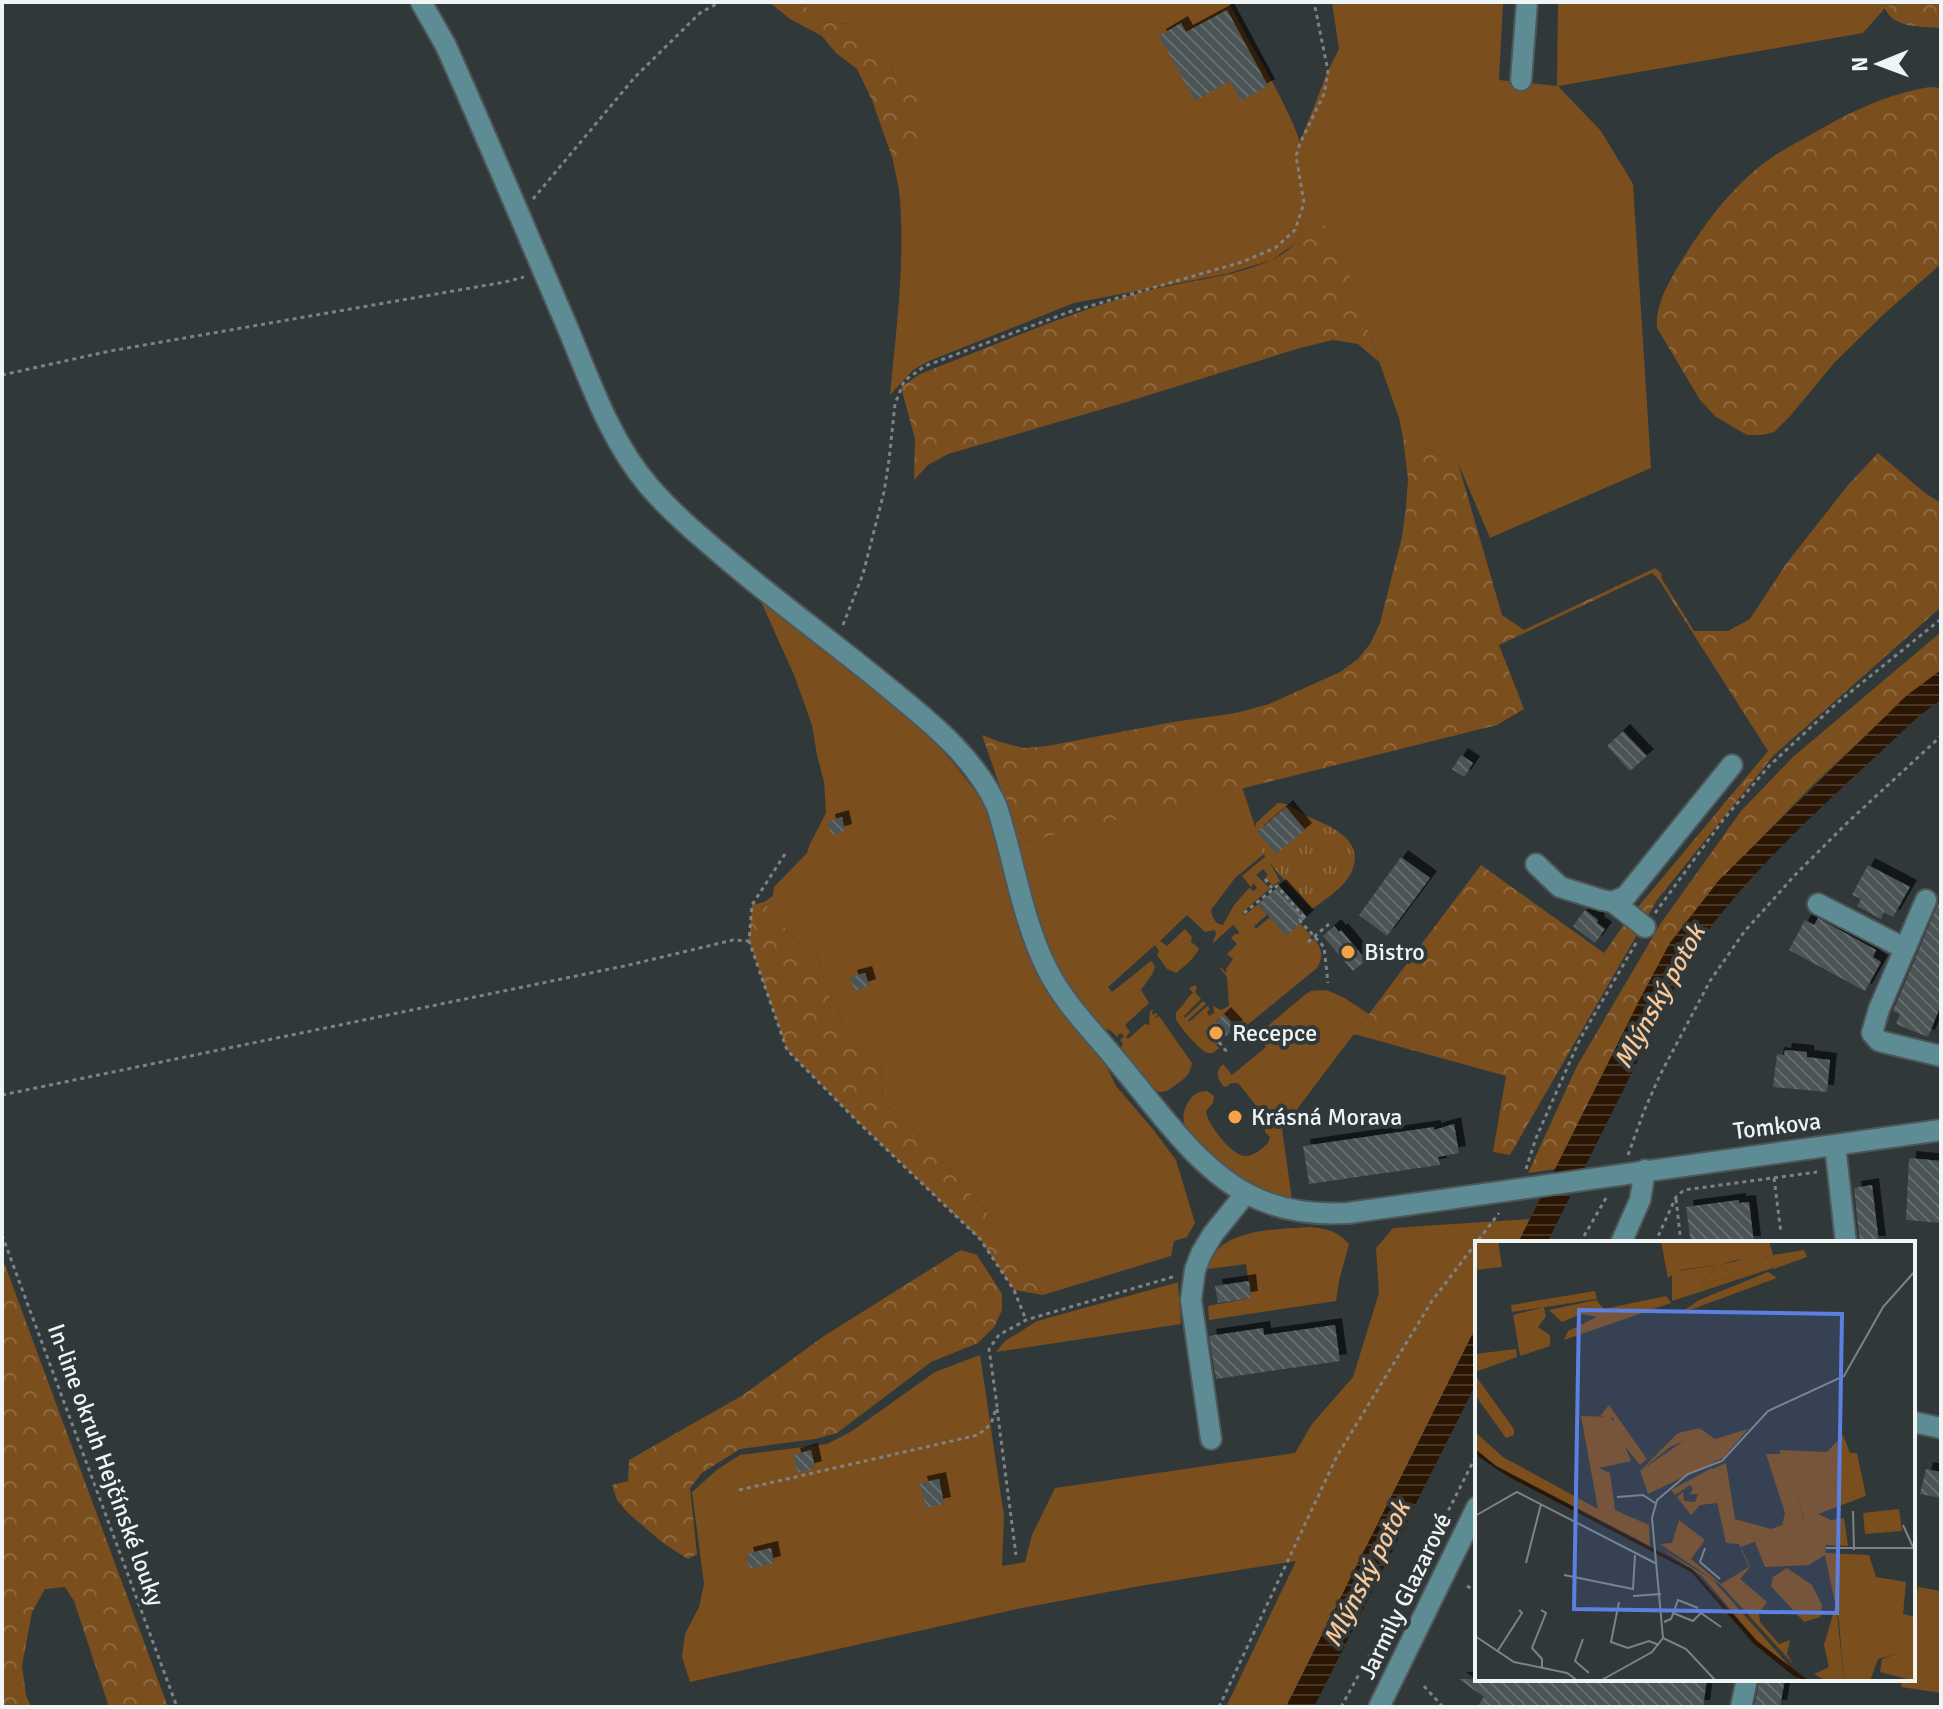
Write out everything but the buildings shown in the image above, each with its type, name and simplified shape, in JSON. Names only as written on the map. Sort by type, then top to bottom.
[{"type":"street","name":"Tomkova","points":[[421,2],[446,46],[606,415],[639,475],[710,545],[931,724],[978,774],[997,807],[1028,921],[1054,983],[1192,1150],[1218,1174],[1246,1193],[1276,1206],[1328,1214],[1523,1188],[1603,1186],[1622,1169],[1645,1170],[1941,1130]]},
{"type":"street","points":[[1521,80],[1527,2]]},
{"type":"street","points":[[1613,902],[1626,896],[1732,765]]},
{"type":"street","points":[[1536,864],[1560,887],[1613,902],[1645,927]]},
{"type":"street","points":[[1926,900],[1872,1033],[1879,1041],[1941,1056]]},
{"type":"street","points":[[1818,904],[1904,948]]},
{"type":"street","points":[[1835,1145],[1846,1241]]},
{"type":"street","points":[[1622,1241],[1640,1200],[1645,1170]]},
{"type":"street","points":[[1211,1439],[1191,1300],[1195,1270],[1213,1234],[1246,1193]]},
{"type":"street","points":[[1915,1422],[1941,1428]]},
{"type":"street","name":"Jarmily Glazarové","points":[[1379,1707],[1475,1511]]},
{"type":"street","points":[[1741,1707],[1747,1681]]},
{"type":"path","points":[[517,210],[538,195],[635,77],[700,13],[720,2]]},
{"type":"path","points":[[832,642],[844,624],[863,574],[884,492],[895,404],[904,381],[925,366],[1069,312],[1242,262],[1275,248],[1295,230],[1304,203],[1296,156],[1324,94],[1328,71],[1314,2]]},
{"type":"path","points":[[2,375],[110,351],[505,282],[543,271]]},
{"type":"path","points":[[1837,703],[1941,619]]},
{"type":"path","points":[[1622,1169],[1660,1075],[1724,959],[1795,875],[1941,736]]},
{"type":"path","points":[[785,854],[752,905],[749,941],[787,1050],[980,1239],[1014,1290],[1026,1320]]},
{"type":"path","points":[[1265,879],[1273,889]]},
{"type":"path","points":[[1244,913],[1277,886],[1304,917],[1300,920],[1325,951],[1328,983]]},
{"type":"path","points":[[1308,942],[1329,924]]},
{"type":"path","points":[[2,1095],[629,965],[733,940],[749,941]]},
{"type":"path","points":[[1219,1042],[1227,1052]]},
{"type":"path","points":[[1656,1241],[1676,1197],[1684,1190],[1824,1171]]},
{"type":"path","points":[[1774,1178],[1781,1233]]},
{"type":"path","points":[[1581,1241],[1603,1186]]},
{"type":"path","points":[[1676,1197],[1681,1241]]},
{"type":"path","points":[[1478,1241],[1498,1214]]},
{"type":"path","name":"In-line okruh Hejčínské louky","points":[[2,1235],[177,1707]]},
{"type":"path","points":[[1219,1707],[1337,1456],[1432,1301],[1475,1244]]},
{"type":"path","points":[[1016,1555],[989,1349],[999,1335],[1026,1320],[1195,1270]]},
{"type":"path","points":[[739,1490],[978,1435],[991,1424],[997,1405]]},
{"type":"path","points":[[1341,1707],[1475,1458]]},
{"type":"path","points":[[1467,1586],[1475,1591]]},
{"type":"path","points":[[1424,1686],[1443,1707]]},
{"type":"green space","points":[[769,2],[800,2],[826,22],[851,24],[889,59],[896,80],[918,97],[923,140],[918,156],[900,162],[892,157],[872,100],[857,69],[836,53],[822,36],[790,19]]},
{"type":"green space","points":[[800,2],[1229,2],[1285,106],[1300,142],[1339,49],[1332,2],[1503,2],[1499,80],[1557,86],[1558,2],[1898,2],[1885,8],[1863,33],[1558,86],[1601,131],[1633,184],[1651,468],[1490,538],[1458,463],[1403,438],[1399,418],[1331,225],[1306,230],[1296,243],[1272,260],[1226,274],[1074,303],[929,361],[913,370],[890,395],[901,249],[899,195],[892,157],[900,162],[896,80],[889,59],[851,24],[826,22]]},
{"type":"green space","points":[[1898,2],[1941,2],[1941,28],[1909,25],[1894,20],[1885,8]]},
{"type":"green space","points":[[1930,87],[1941,88],[1941,264],[1835,362],[1774,432],[1747,435],[1716,417],[1700,400],[1657,328],[1658,310],[1664,292],[1690,247],[1727,198],[1772,157],[1869,105]]},
{"type":"green space","points":[[1332,224],[1379,362],[1358,344],[1333,340],[1300,348],[948,454],[928,465],[914,480],[915,439],[901,387],[920,374],[1110,302],[1154,289],[1221,276],[1275,259],[1306,230]]},
{"type":"green space","points":[[1403,438],[1458,463],[1502,615],[1524,630],[1655,568],[1661,573],[1694,631],[1728,631],[1750,619],[1786,564],[1848,485],[1878,453],[1941,503],[1941,607],[1773,756],[1657,900],[1510,1155],[1493,1152],[1506,1076],[1354,1034],[1481,865],[1604,953],[1628,919],[1768,751],[1652,573],[1499,645],[1524,709],[1497,725],[1027,842],[1013,824],[982,735],[1024,748],[1236,713],[1269,704],[1340,672],[1358,659],[1370,644],[1380,623],[1402,537],[1406,507],[1408,479]]},
{"type":"green space","points":[[759,597],[892,702],[941,749],[983,803],[989,814],[1017,923],[1048,994],[1102,1057],[1116,1086],[1176,1160],[1195,1223],[1187,1237],[1174,1241],[1171,1256],[1043,1295],[991,1217],[901,1115],[883,1104],[881,1064],[870,1048],[847,1030],[829,995],[816,953],[803,949],[764,902],[773,896],[774,887],[807,853],[826,813],[824,782],[812,725],[794,675]]},
{"type":"green space","points":[[1941,632],[1941,671],[1879,723],[1813,785],[1719,881],[1670,943],[1556,1169],[1528,1173],[1577,1066],[1661,923],[1741,811],[1793,757]]},
{"type":"green space","points":[[1242,787],[1264,854],[1235,878],[1211,910],[1213,918],[1223,925],[1234,905],[1249,888],[1254,891],[1257,888],[1254,883],[1251,887],[1242,876],[1266,856],[1280,881],[1273,886],[1265,878],[1268,875],[1263,869],[1256,875],[1270,888],[1242,913],[1245,915],[1258,904],[1267,915],[1254,926],[1256,929],[1270,917],[1300,923],[1319,946],[1321,960],[1317,968],[1235,1035],[1232,1031],[1235,1028],[1224,1015],[1205,1031],[1219,1048],[1208,1053],[1181,1027],[1176,1012],[1193,993],[1189,988],[1195,985],[1195,992],[1201,999],[1185,1018],[1203,1001],[1206,1004],[1189,1022],[1207,1006],[1209,1016],[1214,1013],[1213,1006],[1221,1010],[1229,1006],[1227,977],[1220,968],[1227,972],[1233,959],[1227,954],[1237,944],[1231,938],[1239,932],[1233,925],[1213,943],[1215,930],[1205,932],[1187,915],[1160,941],[1167,946],[1185,929],[1192,937],[1191,942],[1199,948],[1186,965],[1176,973],[1167,969],[1157,955],[1159,951],[1155,945],[1108,987],[1112,992],[1151,961],[1155,966],[1141,990],[1149,1003],[1125,1025],[1130,1032],[1126,1037],[1128,1039],[1145,1024],[1149,1025],[1150,1011],[1153,1009],[1153,1015],[1158,1014],[1154,1018],[1159,1016],[1192,1063],[1183,1080],[1160,1092],[1144,1080],[1120,1049],[1123,1044],[1120,1040],[1124,1036],[1120,1033],[1117,1037],[1098,1025],[1066,983],[1050,954],[1013,824],[1027,842]]},
{"type":"green space","points":[[1278,803],[1287,804],[1335,829],[1348,840],[1355,855],[1349,877],[1339,889],[1312,909],[1275,869],[1256,840],[1256,823]]},
{"type":"green space","points":[[764,902],[803,949],[816,953],[829,995],[847,1030],[870,1048],[881,1064],[883,1104],[901,1115],[991,1217],[1043,1295],[1014,1290],[980,1239],[787,1050],[749,941],[752,905]]},
{"type":"green space","points":[[1326,990],[1369,1014],[1282,1129],[1292,1200],[1253,1185],[1220,1164],[1192,1137],[1185,1125],[1184,1113],[1193,1096],[1207,1091],[1214,1096],[1213,1103],[1206,1111],[1207,1116],[1227,1145],[1246,1156],[1264,1147],[1270,1137],[1265,1132],[1260,1112],[1238,1083],[1223,1086],[1218,1077],[1219,1069],[1223,1064],[1232,1075],[1266,1047],[1257,1035],[1306,994]]},
{"type":"green space","points":[[1530,1219],[1519,1241],[1475,1241],[1475,1329],[1286,1707],[1226,1707],[1296,1561],[1017,1609],[690,1682],[682,1657],[685,1634],[699,1607],[704,1584],[692,1492],[718,1469],[740,1455],[827,1444],[852,1431],[935,1372],[980,1355],[1004,1516],[1002,1566],[1025,1562],[1032,1535],[1055,1488],[1295,1453],[1312,1424],[1353,1377],[1379,1293],[1376,1248],[1393,1228]]},
{"type":"green space","points":[[1309,1227],[1331,1231],[1349,1244],[1336,1301],[1209,1320],[1208,1306],[1251,1298],[1246,1264],[1208,1269],[1213,1255],[1223,1245],[1250,1233]]},
{"type":"green space","points":[[961,1250],[977,1255],[1002,1294],[1002,1310],[994,1327],[978,1343],[931,1362],[837,1433],[740,1449],[702,1473],[690,1488],[697,1554],[688,1559],[663,1543],[617,1500],[612,1485],[628,1481],[629,1460],[743,1395],[824,1336]]},
{"type":"green space","points":[[2,1257],[168,1707],[109,1707],[74,1601],[65,1587],[45,1589],[32,1612],[22,1666],[31,1707],[2,1707]]},
{"type":"green space","points":[[1178,1283],[1181,1324],[996,1352],[1005,1341],[1037,1321]]},
{"type":"green space","points":[[1918,1587],[1941,1591],[1941,1693],[1901,1687],[1902,1681],[1915,1681],[1915,1605]]},
{"type":"water","name":"Mlýnský potok","points":[[1941,670],[1941,700],[1919,716],[1800,828],[1743,888],[1692,952],[1548,1241],[1519,1241],[1670,943],[1719,880],[1906,696]]},
{"type":"water","name":"Mlýnský potok","points":[[1475,1329],[1475,1386],[1314,1707],[1286,1707]]},
{"type":"place","name":"Bistro","points":[[1348,952]]},
{"type":"place","name":"Recepce","points":[[1216,1033]]},
{"type":"place","name":"Krásná Morava","points":[[1235,1117]]}]
